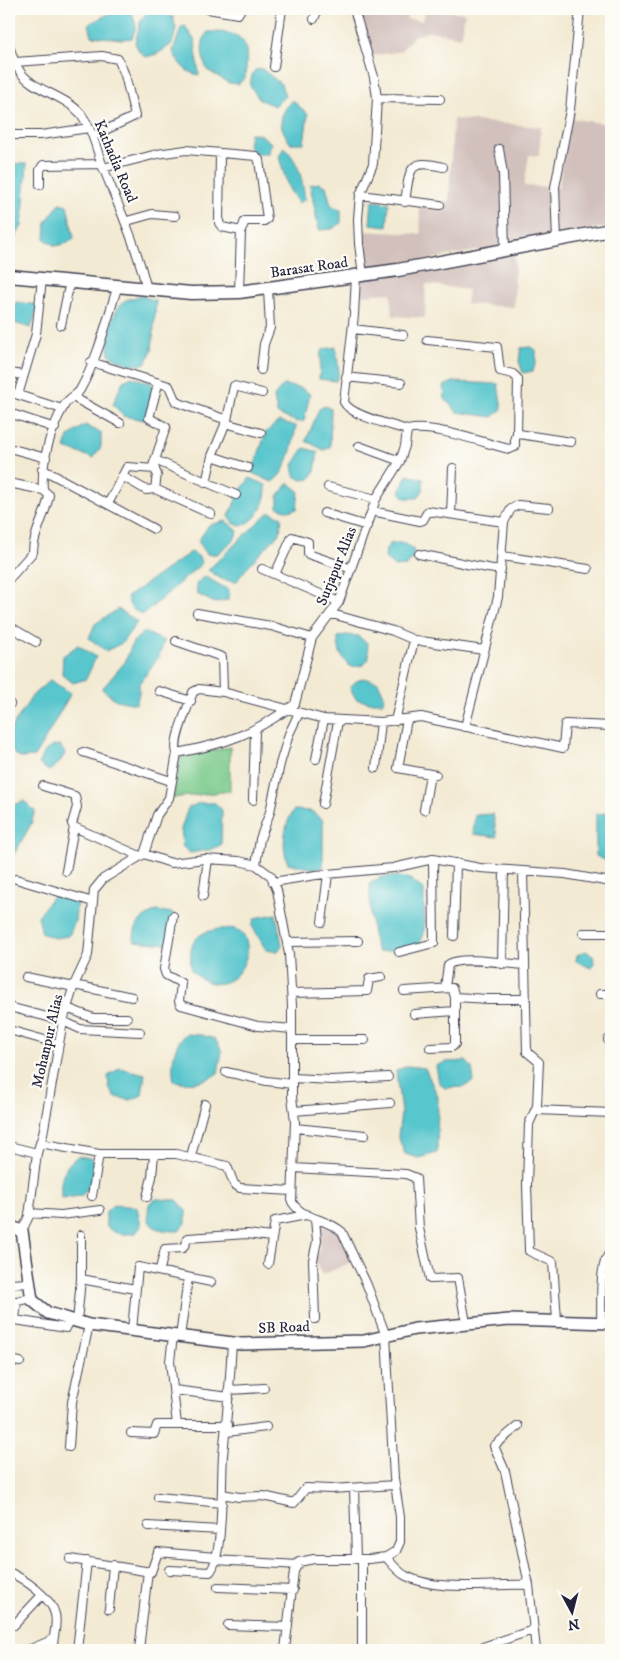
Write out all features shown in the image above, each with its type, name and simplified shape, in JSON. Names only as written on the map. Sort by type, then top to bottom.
[{"type":"main road","name":"Barasat Road","points":[[9,276],[147,289],[191,292],[239,292],[360,275],[611,230]]},
{"type":"street","points":[[208,9],[238,14],[242,9]]},
{"type":"street","points":[[274,67],[282,9]]},
{"type":"street","points":[[314,19],[318,9]]},
{"type":"street","points":[[354,9],[374,77],[377,98],[373,164],[360,195],[360,275],[346,377],[344,399],[347,408],[408,430],[416,428],[509,449],[515,446],[517,435],[518,379],[513,374],[500,371],[497,347],[427,340]]},
{"type":"street","points":[[557,240],[555,187],[570,110],[580,9]]},
{"type":"street","name":"Kathadia Road","points":[[9,46],[19,71],[27,79],[76,109],[91,132],[139,254],[147,289]]},
{"type":"street","points":[[9,135],[91,132],[135,116],[125,75],[118,59],[102,56],[15,62]]},
{"type":"street","points":[[377,98],[440,99]]},
{"type":"street","points":[[499,149],[505,249]]},
{"type":"street","points":[[40,185],[40,170],[43,165],[103,166],[157,154],[197,150],[220,154],[256,156],[259,160],[266,220],[245,221],[241,231],[239,292]]},
{"type":"street","points":[[220,154],[219,224],[222,227],[241,231]]},
{"type":"street","points":[[405,202],[408,179],[413,168],[419,163],[443,168]]},
{"type":"street","points":[[360,195],[440,205]]},
{"type":"street","points":[[127,221],[152,214],[175,216]]},
{"type":"street","points":[[18,395],[36,334],[42,279]]},
{"type":"street","points":[[61,325],[70,281]]},
{"type":"street","points":[[43,490],[42,469],[55,428],[62,409],[79,391],[97,352],[118,286]]},
{"type":"street","points":[[261,370],[264,344],[270,328],[268,289]]},
{"type":"street","points":[[353,329],[403,335]]},
{"type":"street","points":[[91,362],[172,388],[176,402],[226,422],[261,433]]},
{"type":"street","points":[[9,373],[24,375]]},
{"type":"street","points":[[346,377],[401,383]]},
{"type":"street","points":[[155,489],[155,470],[153,466],[166,427],[149,418],[158,384]]},
{"type":"street","points":[[206,483],[212,456],[226,422],[235,385],[262,393]]},
{"type":"street","points":[[9,392],[62,409]]},
{"type":"street","points":[[73,397],[120,423]]},
{"type":"street","points":[[9,413],[55,428]]},
{"type":"street","name":"Surjapur Alias","points":[[178,753],[216,746],[255,731],[295,704],[312,638],[332,614],[339,602],[376,499],[400,461],[408,430]]},
{"type":"street","points":[[517,435],[571,442]]},
{"type":"street","points":[[360,446],[400,461]]},
{"type":"street","points":[[9,448],[46,458]]},
{"type":"street","points":[[212,456],[248,468]]},
{"type":"street","points":[[156,460],[236,495]]},
{"type":"street","points":[[108,504],[128,467],[155,470]]},
{"type":"street","points":[[451,514],[453,468]]},
{"type":"street","points":[[42,469],[154,529]]},
{"type":"street","points":[[122,476],[146,490],[155,489],[211,514]]},
{"type":"street","points":[[9,483],[43,490],[49,496],[46,511],[33,543],[33,552],[9,579]]},
{"type":"street","points":[[328,487],[376,499]]},
{"type":"street","points":[[464,727],[476,688],[498,597],[504,522],[511,509],[518,505],[549,508]]},
{"type":"street","points":[[372,511],[422,521],[428,511],[504,522]]},
{"type":"street","points":[[324,513],[367,526]]},
{"type":"street","points":[[275,574],[292,537],[295,536],[308,542],[308,554],[352,569]]},
{"type":"street","points":[[418,554],[468,563],[476,568],[501,570]]},
{"type":"street","points":[[502,556],[588,569]]},
{"type":"street","points":[[262,569],[339,602]]},
{"type":"street","points":[[197,613],[270,626],[312,638]]},
{"type":"street","points":[[332,614],[393,631],[414,640],[484,650]]},
{"type":"street","points":[[9,626],[36,642]]},
{"type":"street","points":[[395,721],[414,640]]},
{"type":"street","points":[[176,641],[222,657],[223,692]]},
{"type":"street","points":[[142,855],[157,815],[169,798],[178,753],[176,749],[178,736],[195,690],[223,692],[324,719],[381,722],[421,717],[563,748],[565,724],[611,726]]},
{"type":"street","points":[[159,691],[191,701]]},
{"type":"street","points":[[256,865],[260,839],[270,812],[280,764],[289,734],[299,713]]},
{"type":"street","points":[[316,759],[324,719]]},
{"type":"street","points":[[407,719],[398,768],[433,775],[424,810]]},
{"type":"street","points":[[323,804],[338,721]]},
{"type":"street","points":[[376,768],[381,722]]},
{"type":"street","points":[[253,800],[255,731]]},
{"type":"street","points":[[83,752],[171,781]]},
{"type":"street","points":[[43,786],[75,796],[76,807],[72,824],[74,828],[66,871]]},
{"type":"street","points":[[74,828],[142,855],[171,863],[208,859],[239,860],[256,865],[270,876],[277,890],[287,942],[292,994],[294,1111],[292,1202],[296,1208],[306,1215],[335,1226],[347,1240],[386,1336],[395,1485],[400,1517],[400,1542],[396,1550],[386,1557],[314,1559],[299,1562],[294,1571],[285,1650]]},
{"type":"street","name":"Mohanpur Alias","points":[[22,1231],[29,1214],[37,1153],[63,1021],[74,986],[88,955],[94,890],[103,879],[142,855]]},
{"type":"street","points":[[203,896],[208,859]]},
{"type":"street","points":[[273,882],[328,874],[393,868],[433,859],[504,870],[565,874],[611,882]]},
{"type":"street","points":[[399,952],[434,943],[433,859]]},
{"type":"street","points":[[454,936],[456,863]]},
{"type":"street","points":[[502,964],[504,870]]},
{"type":"street","points":[[523,871],[527,1052],[539,1062],[536,1110],[529,1124],[527,1184],[530,1251],[553,1262],[557,1320]]},
{"type":"street","points":[[322,922],[328,874]]},
{"type":"street","points":[[16,879],[93,902]]},
{"type":"street","points":[[173,916],[164,969],[166,975],[181,983],[179,1001],[181,1005],[258,1026],[292,1029]]},
{"type":"street","points":[[583,933],[611,933]]},
{"type":"street","points":[[287,942],[358,941]]},
{"type":"street","points":[[445,987],[448,965],[454,961],[466,960],[524,965]]},
{"type":"street","points":[[26,976],[132,997]]},
{"type":"street","points":[[292,994],[367,992],[369,979],[381,977]]},
{"type":"street","points":[[404,991],[452,986],[455,996],[454,1046],[430,1048]]},
{"type":"street","points":[[600,994],[611,994]]},
{"type":"street","points":[[455,996],[488,1000],[525,999]]},
{"type":"street","points":[[9,1007],[63,1021],[80,1029],[140,1032]]},
{"type":"street","points":[[67,1008],[93,1018],[127,1018]]},
{"type":"street","points":[[414,1014],[455,1011]]},
{"type":"street","points":[[9,1030],[59,1044]]},
{"type":"street","points":[[292,1040],[365,1040]]},
{"type":"street","points":[[226,1072],[292,1081],[388,1077]]},
{"type":"street","points":[[294,1111],[390,1102]]},
{"type":"street","points":[[191,1156],[204,1104]]},
{"type":"street","points":[[536,1110],[611,1113]]},
{"type":"street","points":[[294,1128],[366,1134]]},
{"type":"street","points":[[40,1144],[98,1154],[191,1156],[227,1166],[234,1184],[240,1188],[292,1191]]},
{"type":"street","points":[[9,1146],[37,1153]]},
{"type":"street","points":[[92,1196],[98,1154]]},
{"type":"street","points":[[147,1197],[152,1177],[154,1154]]},
{"type":"street","points":[[293,1168],[406,1174],[416,1178],[419,1228],[430,1279],[458,1278],[466,1323]]},
{"type":"street","points":[[29,1214],[62,1215],[100,1210]]},
{"type":"street","points":[[268,1264],[274,1221],[306,1215]]},
{"type":"street","points":[[315,1219],[317,1241],[313,1260],[315,1319]]},
{"type":"street","points":[[9,1226],[22,1231],[32,1298],[17,1301],[13,1317],[15,1320],[66,1328],[74,1321],[82,1279],[81,1235]]},
{"type":"street","points":[[160,1269],[165,1249],[183,1248],[188,1238],[247,1234],[271,1237]]},
{"type":"street","points":[[606,1322],[604,1264],[611,1252]]},
{"type":"street","points":[[132,1330],[138,1267],[160,1269],[188,1278],[212,1282]]},
{"type":"street","points":[[177,1425],[170,1361],[188,1278]]},
{"type":"street","points":[[82,1279],[135,1289]]},
{"type":"street","points":[[9,1284],[30,1283]]},
{"type":"street","name":"SB Road","points":[[32,1298],[32,1300],[48,1312],[89,1325],[232,1343],[364,1341],[414,1329],[509,1320],[606,1322]]},
{"type":"street","points":[[69,1447],[72,1402],[89,1325]]},
{"type":"street","points":[[169,1570],[210,1572],[216,1559],[222,1503],[223,1455],[228,1428],[232,1343]]},
{"type":"street","points":[[9,1360],[20,1362]]},
{"type":"street","points":[[174,1390],[230,1393],[264,1388]]},
{"type":"street","points":[[131,1433],[152,1435],[156,1426],[177,1425],[266,1428]]},
{"type":"street","points":[[518,1426],[494,1446],[505,1472],[529,1585],[536,1650]]},
{"type":"street","points":[[222,1494],[239,1497],[263,1496],[294,1503],[306,1488],[354,1488],[395,1485]]},
{"type":"street","points":[[354,1488],[362,1650]]},
{"type":"street","points":[[158,1497],[222,1503]]},
{"type":"street","points":[[148,1526],[220,1530]]},
{"type":"street","points":[[70,1559],[148,1571],[153,1571],[155,1555],[158,1552],[216,1559],[298,1565]]},
{"type":"street","points":[[386,1557],[406,1576],[451,1586],[529,1585]]},
{"type":"street","points":[[76,1650],[87,1561]]},
{"type":"street","points":[[109,1609],[114,1565]]},
{"type":"street","points":[[139,1650],[148,1571]]},
{"type":"street","points":[[9,1573],[28,1582],[42,1595],[55,1612],[52,1640],[53,1650]]},
{"type":"street","points":[[218,1587],[293,1590]]},
{"type":"street","points":[[14,1625],[42,1595]]},
{"type":"street","points":[[228,1625],[288,1627]]},
{"type":"street","points":[[474,1650],[533,1630]]},
{"type":"street","points":[[28,1650],[52,1640]]},
{"type":"shaded area","points":[[362,9],[407,9],[407,19],[422,21],[426,9],[465,13],[461,37],[430,31],[414,36],[401,51],[372,56],[361,21]]},
{"type":"shaded area","points":[[570,118],[611,125],[611,226],[366,271],[361,231],[421,234],[419,202],[449,202],[453,119],[541,127],[539,156],[529,155],[524,186],[559,187],[563,150]]},
{"type":"shaded area","points":[[515,252],[514,307],[466,304],[468,290],[426,284],[425,318],[393,316],[391,293],[362,295],[361,279]]},
{"type":"shaded area","points":[[318,1225],[334,1229],[346,1244],[352,1262],[322,1275],[314,1260],[320,1248]]},
{"type":"green space","points":[[230,747],[230,791],[173,798],[180,757]]},
{"type":"water","points":[[118,9],[131,9],[136,26],[132,38],[92,36],[89,24]]},
{"type":"water","points":[[147,12],[161,12],[173,17],[176,29],[172,44],[157,54],[145,57],[135,43],[141,20]]},
{"type":"water","points":[[185,26],[195,41],[199,75],[183,67],[173,51],[181,28]]},
{"type":"water","points":[[208,32],[231,34],[243,41],[247,56],[245,78],[238,84],[229,83],[207,70],[202,45]]},
{"type":"water","points":[[262,69],[281,84],[285,96],[275,106],[260,100],[250,86],[255,70]]},
{"type":"water","points":[[292,100],[308,114],[304,143],[290,143],[283,131],[282,117]]},
{"type":"water","points":[[250,133],[261,135],[271,143],[268,154],[256,154],[248,146]]},
{"type":"water","points":[[284,147],[293,158],[301,177],[305,199],[298,203],[288,187],[279,157]]},
{"type":"water","points":[[9,163],[27,164],[22,226],[15,237],[9,237]]},
{"type":"water","points":[[319,183],[326,186],[331,205],[341,210],[341,223],[332,229],[319,230],[310,185]]},
{"type":"water","points":[[372,201],[389,203],[387,226],[370,224]]},
{"type":"water","points":[[60,203],[67,205],[74,238],[65,244],[55,246],[45,239],[46,222]]},
{"type":"water","points":[[142,296],[156,301],[152,350],[146,363],[136,365],[122,362],[109,354],[109,340],[111,325],[117,310],[126,300]]},
{"type":"water","points":[[16,302],[38,305],[31,328],[10,322]]},
{"type":"water","points":[[336,347],[339,372],[336,381],[319,379],[321,352],[324,349]]},
{"type":"water","points":[[530,347],[536,350],[536,362],[533,371],[523,373],[519,361],[521,348]]},
{"type":"water","points":[[132,377],[151,383],[154,389],[144,420],[123,416],[113,404],[123,381]]},
{"type":"water","points":[[453,382],[498,384],[502,409],[493,417],[457,412],[445,399],[444,386]]},
{"type":"water","points":[[283,385],[301,388],[310,394],[304,421],[297,422],[277,414],[274,397]]},
{"type":"water","points":[[325,406],[331,409],[330,447],[324,450],[306,441],[319,409]]},
{"type":"water","points":[[279,421],[296,426],[286,465],[278,478],[272,482],[252,473],[266,432]]},
{"type":"water","points":[[85,425],[101,433],[101,447],[93,458],[65,448],[69,436]]},
{"type":"water","points":[[304,448],[318,452],[315,471],[310,479],[302,480],[295,476],[293,465]]},
{"type":"water","points":[[407,475],[423,479],[423,490],[418,498],[405,498],[400,492]]},
{"type":"water","points":[[250,478],[266,485],[265,498],[257,515],[247,524],[241,526],[233,523],[229,516],[240,491]]},
{"type":"water","points":[[289,483],[299,491],[297,509],[288,511],[278,507],[278,496]]},
{"type":"water","points":[[269,512],[282,517],[280,533],[249,565],[236,582],[221,579],[208,570]]},
{"type":"water","points":[[226,521],[238,531],[234,540],[217,554],[207,554],[198,541],[209,525]]},
{"type":"water","points":[[391,543],[403,543],[413,549],[413,558],[406,566],[394,567],[385,558],[386,549]]},
{"type":"water","points":[[191,552],[198,556],[202,563],[144,614],[132,608],[127,597]]},
{"type":"water","points":[[204,576],[229,590],[228,600],[215,603],[197,594],[196,584]]},
{"type":"water","points":[[118,609],[137,622],[122,643],[106,651],[89,638],[95,624]]},
{"type":"water","points":[[144,632],[164,641],[159,656],[139,684],[136,704],[116,700],[102,689],[125,662],[133,642]]},
{"type":"water","points":[[346,635],[358,636],[367,643],[369,659],[363,665],[351,667],[342,657],[339,650],[338,637]]},
{"type":"water","points":[[78,645],[96,657],[86,679],[73,683],[62,674],[63,656]]},
{"type":"water","points":[[363,678],[378,682],[384,695],[383,702],[368,702],[356,699],[350,688],[355,682]]},
{"type":"water","points":[[50,680],[71,693],[34,757],[20,758],[9,749],[9,732],[33,695]]},
{"type":"water","points":[[60,745],[65,754],[58,764],[49,771],[39,764],[46,750]]},
{"type":"water","points":[[24,801],[35,811],[31,824],[13,856],[9,857],[9,807]]},
{"type":"water","points":[[608,801],[611,801],[611,863],[596,856],[596,814],[609,813]]},
{"type":"water","points":[[199,803],[215,803],[222,810],[221,845],[209,850],[190,853],[183,847],[181,829],[188,808]]},
{"type":"water","points":[[294,810],[311,811],[323,820],[323,867],[314,869],[288,863],[284,843],[288,822]]},
{"type":"water","points":[[493,814],[497,837],[473,834],[475,815]]},
{"type":"water","points":[[394,876],[410,879],[424,890],[424,934],[418,947],[378,952],[372,928],[370,883],[382,877]]},
{"type":"water","points":[[55,893],[77,900],[75,921],[69,936],[54,938],[42,933],[38,916]]},
{"type":"water","points":[[157,911],[173,913],[176,925],[167,944],[134,941],[137,925],[147,916]]},
{"type":"water","points":[[276,914],[282,945],[278,951],[266,950],[252,926],[255,918]]},
{"type":"water","points":[[219,929],[235,929],[244,936],[247,946],[246,958],[240,970],[232,979],[220,983],[206,981],[191,970],[191,954],[194,942],[203,934]]},
{"type":"water","points":[[586,951],[593,956],[594,963],[591,968],[576,961],[577,955]]},
{"type":"water","points":[[185,1034],[201,1035],[215,1039],[222,1051],[218,1073],[197,1082],[174,1081],[175,1050]]},
{"type":"water","points":[[466,1061],[472,1068],[474,1081],[463,1087],[445,1088],[439,1083],[436,1066],[446,1062]]},
{"type":"water","points":[[407,1066],[425,1068],[438,1097],[437,1153],[418,1158],[405,1154],[398,1136],[401,1113],[396,1071]]},
{"type":"water","points":[[120,1068],[145,1074],[142,1095],[131,1100],[115,1097],[109,1088],[108,1076]]},
{"type":"water","points":[[78,1156],[92,1158],[93,1174],[91,1183],[81,1196],[62,1198],[63,1174],[69,1164]]},
{"type":"water","points":[[156,1199],[177,1200],[186,1210],[186,1223],[179,1231],[159,1229],[151,1224],[148,1212],[149,1204]]},
{"type":"water","points":[[113,1205],[137,1207],[141,1226],[136,1233],[120,1234],[106,1226],[106,1212]]}]
